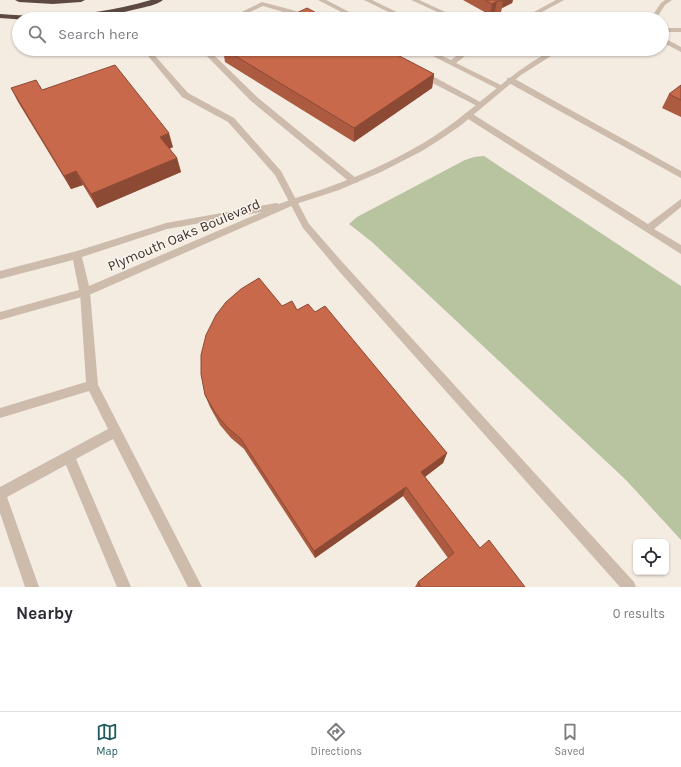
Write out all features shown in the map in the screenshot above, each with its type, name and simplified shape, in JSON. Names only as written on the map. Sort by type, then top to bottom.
[{"type":"highway","points":[[19,0],[53,2],[81,0]]},
{"type":"highway","points":[[109,12],[127,9],[159,0]]},
{"type":"highway","points":[[0,16],[12,17]]},
{"type":"street","points":[[321,0],[346,12]]},
{"type":"street","points":[[367,0],[393,12]]},
{"type":"street","points":[[414,0],[442,12]]},
{"type":"street","points":[[538,12],[561,0]]},
{"type":"street","points":[[658,12],[668,0]]},
{"type":"street","points":[[245,12],[262,4],[294,12]]},
{"type":"street","points":[[669,30],[681,30]]},
{"type":"street","points":[[669,43],[681,50]]},
{"type":"street","points":[[151,56],[184,95],[231,120],[278,173],[306,226],[341,267],[629,587]]},
{"type":"street","points":[[210,56],[254,99],[354,181]]},
{"type":"street","points":[[436,56],[501,87]]},
{"type":"street","points":[[451,63],[461,56]]},
{"type":"street","name":"Plymouth Oaks Boulevard","points":[[0,316],[85,292],[293,202],[354,181],[388,165],[418,149],[468,115],[510,80],[547,56]]},
{"type":"street","points":[[414,70],[480,104]]},
{"type":"street","points":[[510,80],[681,175]]},
{"type":"street","points":[[468,115],[681,250]]},
{"type":"street","name":"Plymouth Oaks Boulevard","points":[[0,275],[77,255],[166,226],[293,202]]},
{"type":"street","points":[[648,229],[681,202]]},
{"type":"street","points":[[77,255],[85,292],[92,385],[195,587]]},
{"type":"street","points":[[0,413],[92,385]]},
{"type":"street","points":[[32,587],[0,495],[116,431]]},
{"type":"street","points":[[69,457],[124,587]]},
{"type":"green space","points":[[484,156],[681,286],[681,540],[626,480],[372,242],[349,224],[357,217],[465,160]]},
{"type":"building","points":[[485,0],[503,1],[497,1],[492,4]]},
{"type":"building","points":[[307,8],[315,12],[299,12]]},
{"type":"building","points":[[236,56],[399,56],[434,74],[354,128]]},
{"type":"building","points":[[115,65],[169,133],[160,137],[177,158],[91,194],[76,171],[64,176],[11,88],[36,80],[42,90]]},
{"type":"building","points":[[681,85],[681,100],[669,94]]},
{"type":"building","points":[[259,278],[282,306],[292,301],[297,310],[308,304],[315,312],[325,306],[447,453],[421,472],[480,548],[489,540],[525,587],[421,587],[418,582],[454,553],[406,487],[314,551],[241,439],[227,427],[216,414],[205,395],[201,374],[201,355],[206,335],[216,315],[226,302],[241,289]]}]
